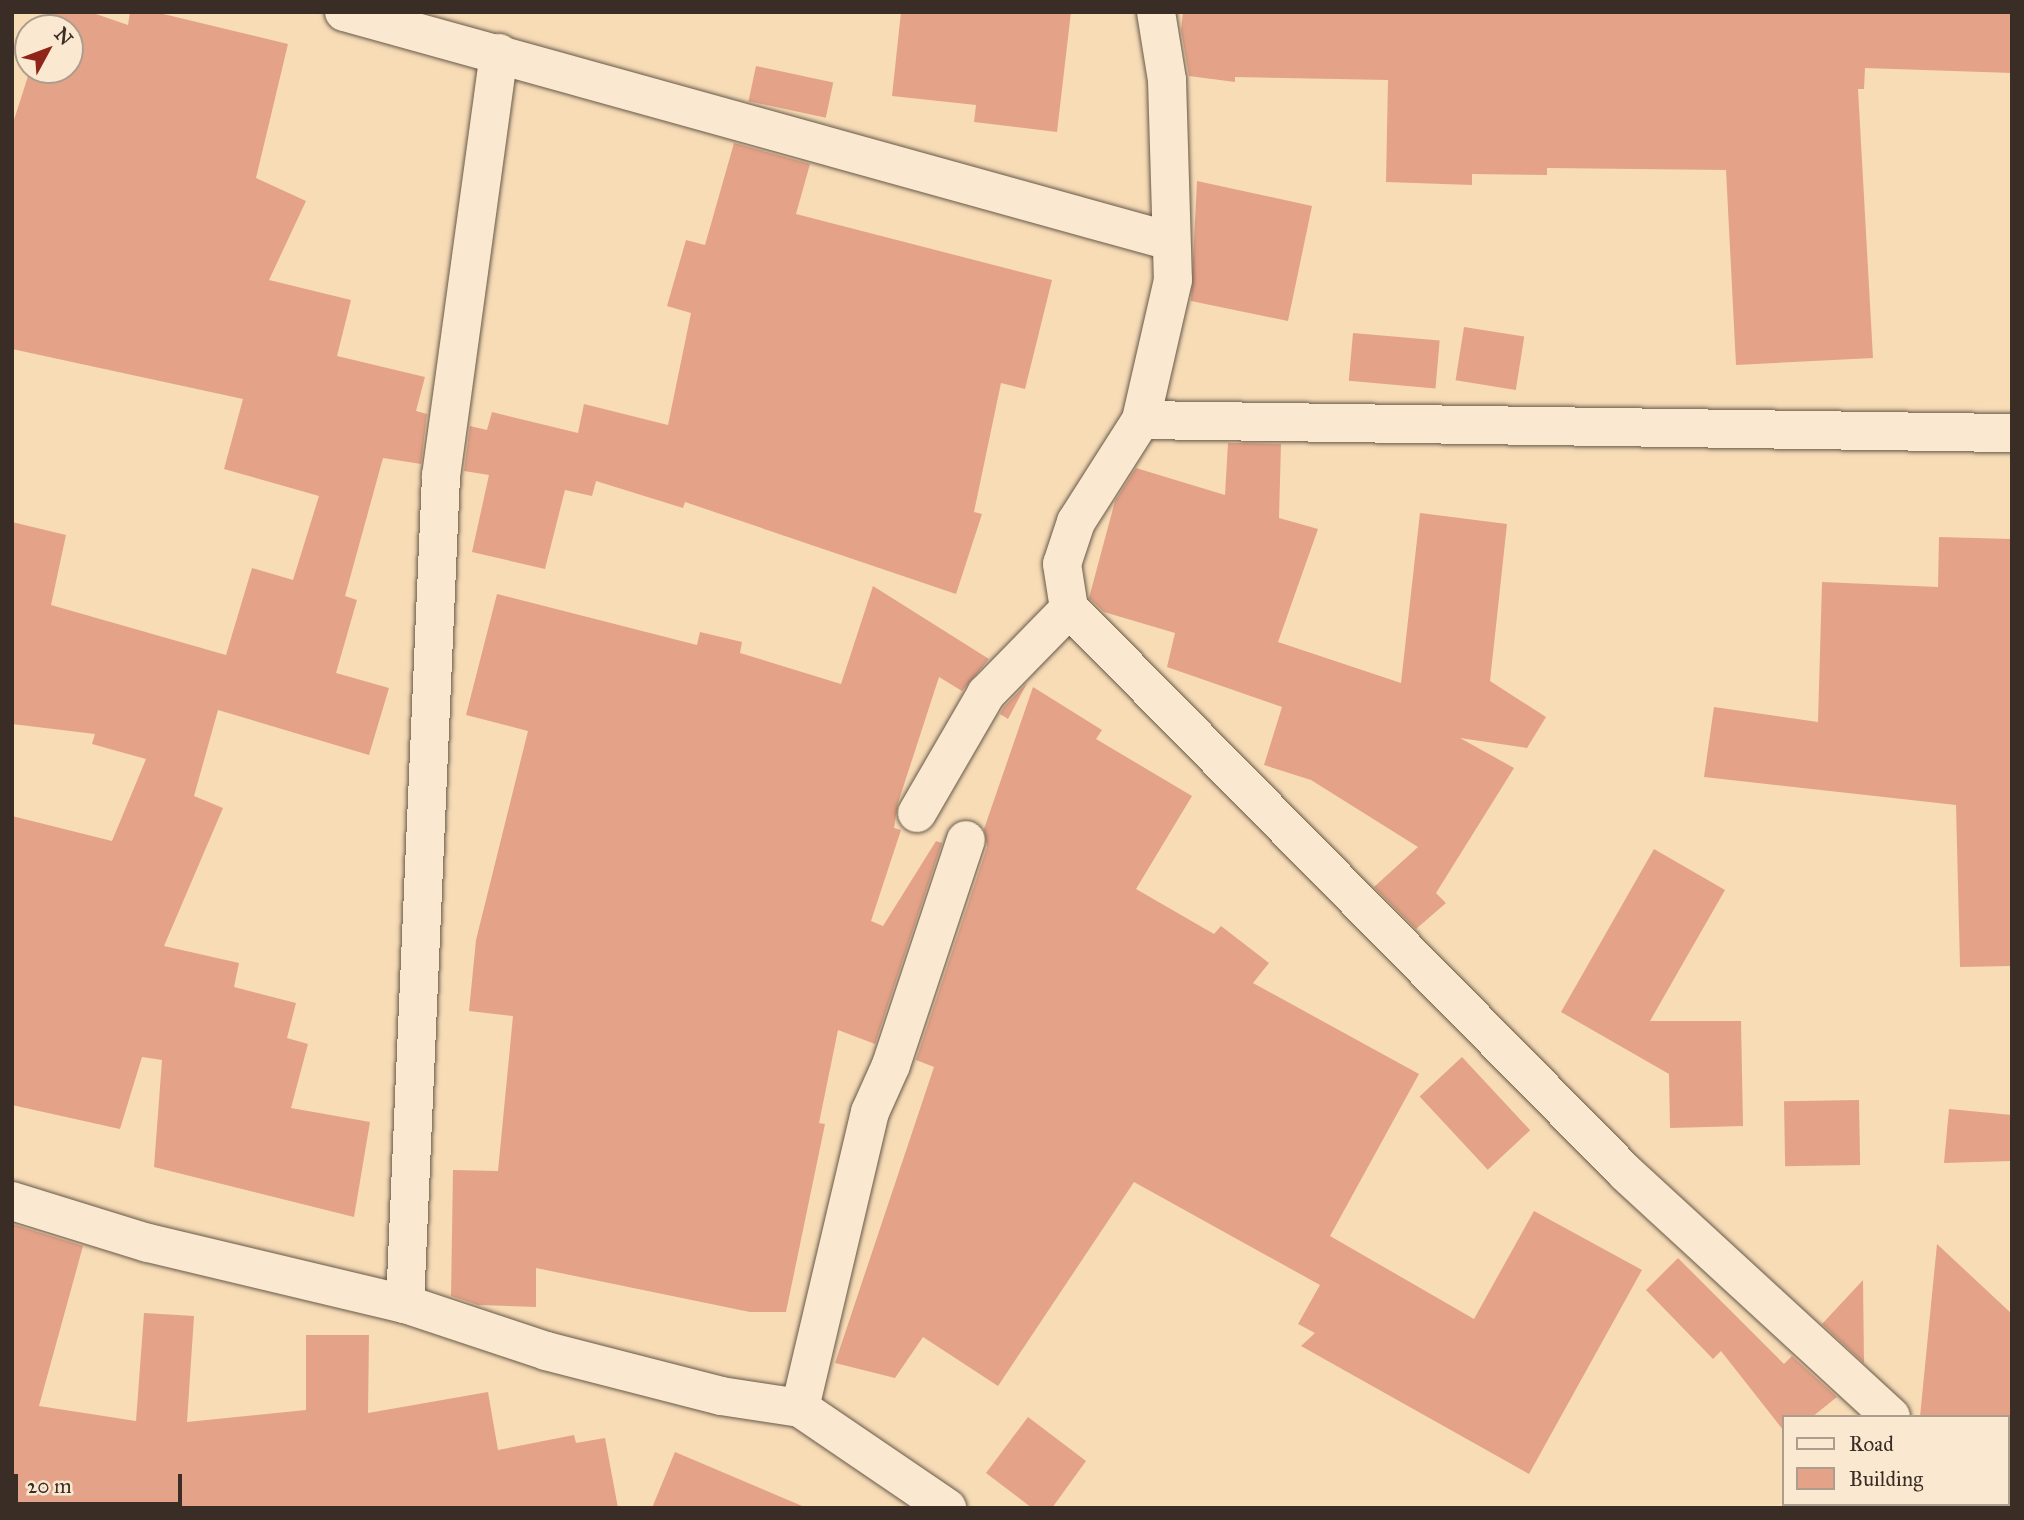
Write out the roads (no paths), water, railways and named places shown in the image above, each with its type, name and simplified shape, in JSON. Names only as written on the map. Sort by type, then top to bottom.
[{"type":"street","points":[[344,12],[1170,241]]},
{"type":"street","points":[[1156,12],[1167,80],[1173,280],[1141,421],[1076,522],[1062,564],[1070,608],[1626,1173],[1889,1415]]},
{"type":"street","points":[[405,1304],[441,476],[499,53]]},
{"type":"street","points":[[1141,421],[2012,433]]},
{"type":"street","points":[[917,813],[986,694],[1070,608]]},
{"type":"street","points":[[800,1408],[870,1112],[891,1065],[966,840]]},
{"type":"street","points":[[12,1201],[148,1243],[405,1304],[546,1351],[720,1396],[800,1408],[947,1508]]}]
